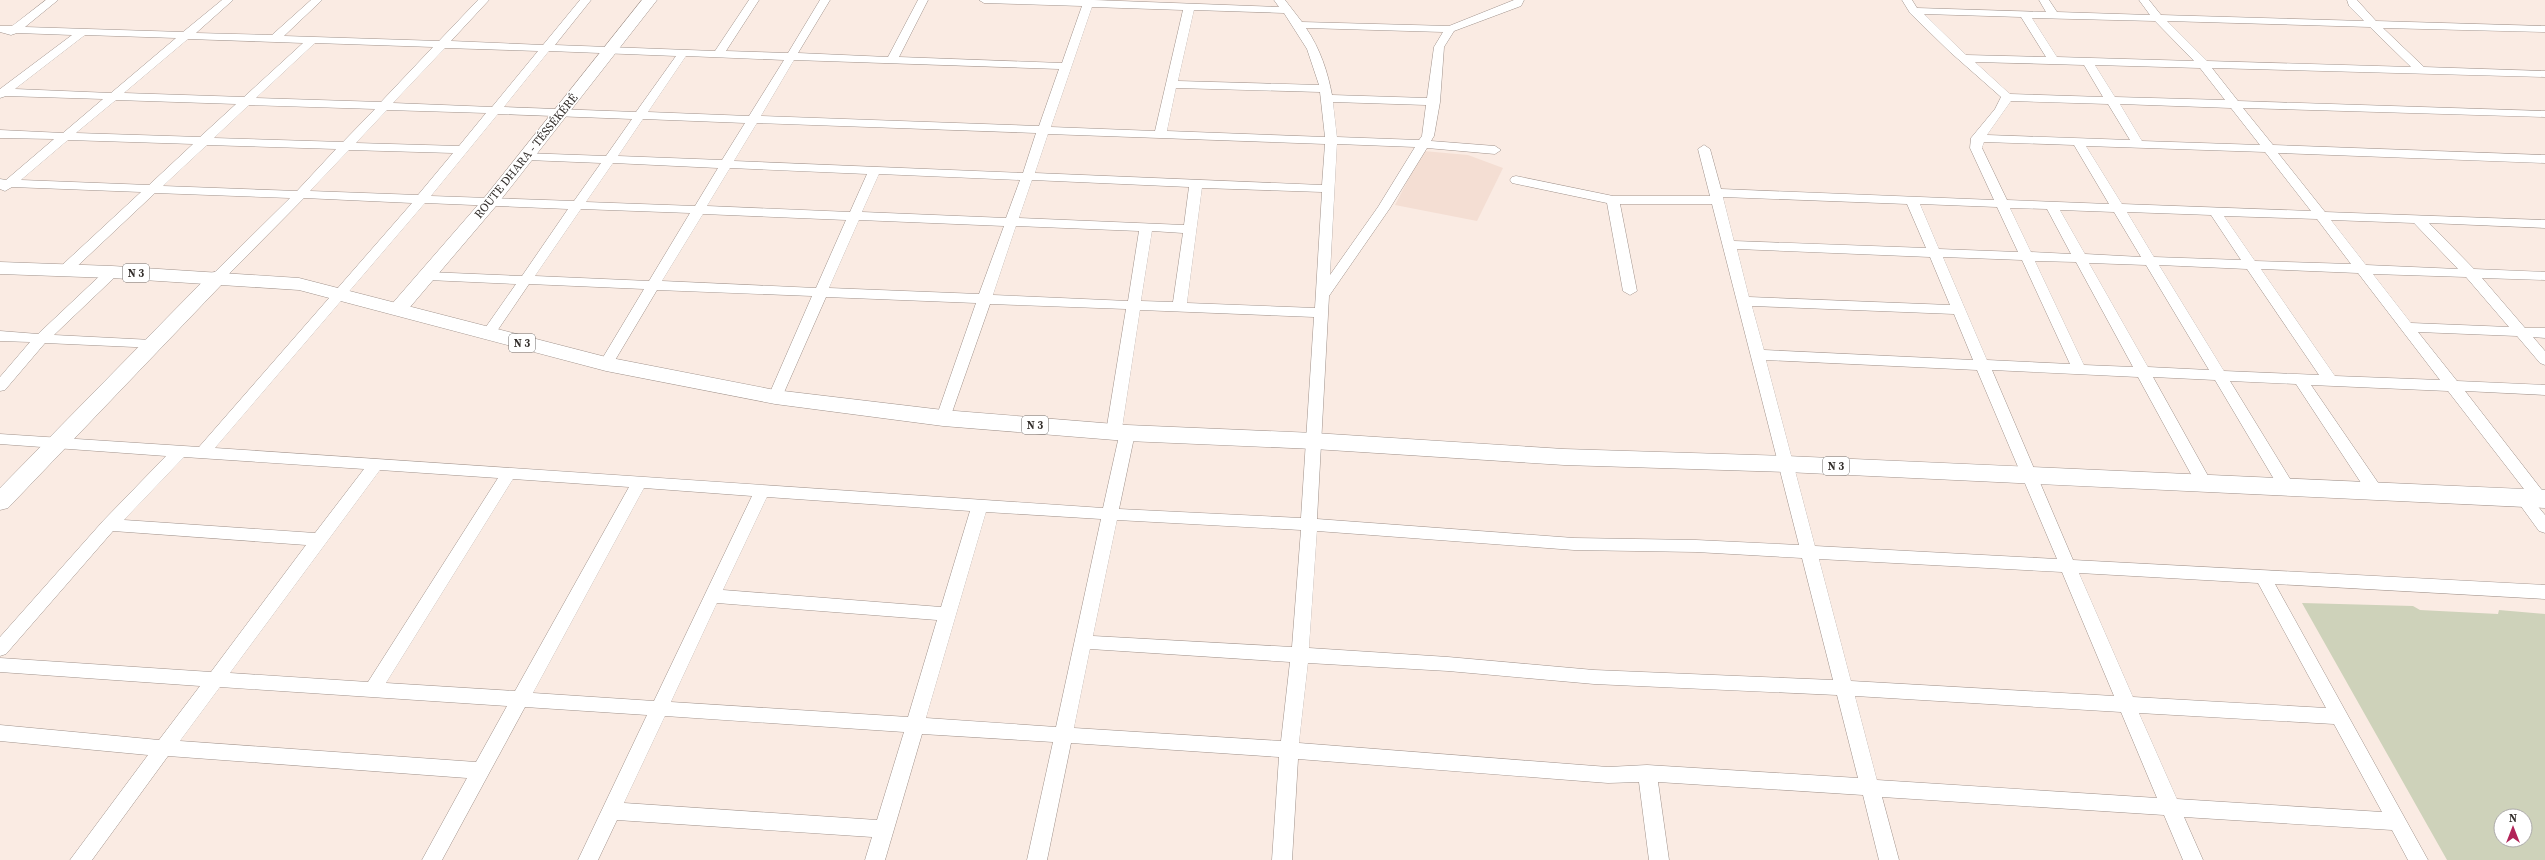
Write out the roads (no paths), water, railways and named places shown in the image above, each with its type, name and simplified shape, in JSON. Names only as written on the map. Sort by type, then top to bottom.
[{"type":"main road","name":"N 3","points":[[0,268],[218,277],[299,284],[340,293],[488,334],[606,364],[775,397],[943,418],[1120,432],[1314,441],[1564,457],[1786,464],[2536,498]]},
{"type":"street","points":[[0,39],[53,0]]},
{"type":"street","points":[[3,186],[65,137],[228,0]]},
{"type":"street","points":[[274,39],[317,0]]},
{"type":"street","points":[[0,502],[152,344],[300,195],[484,0]]},
{"type":"street","points":[[203,452],[421,200],[586,0]]},
{"type":"street","name":"ROUTE DHARA - TÉSSÉKÉRÉ","points":[[398,309],[428,276],[490,202],[650,0]]},
{"type":"street","points":[[718,54],[754,0]]},
{"type":"street","points":[[606,364],[825,0]]},
{"type":"street","points":[[892,60],[923,0]]},
{"type":"street","points":[[984,0],[1089,2],[1288,10]]},
{"type":"street","points":[[1279,0],[1300,25],[1319,59],[1328,93],[1331,141],[1309,524],[1300,655],[1289,750],[1282,860]]},
{"type":"street","points":[[1300,25],[1450,29],[1516,4],[1519,0]]},
{"type":"street","points":[[1907,0],[1914,11],[1964,58],[2001,89],[2007,97]]},
{"type":"street","points":[[2044,0],[2054,15]]},
{"type":"street","points":[[2144,0],[2158,18],[2204,65],[2453,386],[2536,498],[2545,527]]},
{"type":"street","points":[[2352,0],[2353,4],[2372,24],[2421,71]]},
{"type":"street","points":[[943,418],[1026,177],[1089,2]]},
{"type":"street","points":[[1160,134],[1189,7]]},
{"type":"street","points":[[1914,11],[2545,29]]},
{"type":"street","points":[[2024,14],[2053,60]]},
{"type":"street","points":[[0,29],[1066,66]]},
{"type":"street","points":[[1322,296],[1384,208],[1428,136],[1434,102],[1439,47],[1450,29]]},
{"type":"street","points":[[1,93],[82,32]]},
{"type":"street","points":[[65,270],[312,40]]},
{"type":"street","points":[[488,334],[641,116],[683,53]]},
{"type":"street","points":[[1964,58],[2545,74]]},
{"type":"street","points":[[2087,61],[2114,100],[2138,143]]},
{"type":"street","points":[[1172,84],[1328,93],[1434,102]]},
{"type":"street","points":[[1,93],[1423,144],[1495,150]]},
{"type":"street","points":[[2007,97],[2545,114]]},
{"type":"street","points":[[2007,97],[2004,105],[1977,138],[1976,148],[2079,369]]},
{"type":"street","points":[[0,134],[461,150]]},
{"type":"street","points":[[1977,138],[2545,159]]},
{"type":"street","points":[[2078,142],[2287,487]]},
{"type":"street","points":[[1704,149],[1889,860]]},
{"type":"street","points":[[526,156],[1328,189]]},
{"type":"street","points":[[775,397],[874,171]]},
{"type":"street","points":[[1516,180],[1613,200],[1717,197],[1912,200],[2545,224]]},
{"type":"street","points":[[1179,308],[1196,184]]},
{"type":"street","points":[[3,186],[153,189],[1191,229]]},
{"type":"street","points":[[1613,200],[1630,291]]},
{"type":"street","points":[[1912,200],[2193,860]]},
{"type":"street","points":[[2051,205],[2204,483]]},
{"type":"street","points":[[2214,211],[2330,380]]},
{"type":"street","points":[[2417,219],[2471,274],[2545,360]]},
{"type":"street","points":[[1037,860],[1109,514],[1120,432],[1132,306],[1146,227]]},
{"type":"street","points":[[1729,245],[2545,276]]},
{"type":"street","points":[[0,386],[42,338],[112,272]]},
{"type":"street","points":[[428,276],[1321,313]]},
{"type":"street","points":[[1744,301],[1959,310]]},
{"type":"street","points":[[2407,327],[2545,333]]},
{"type":"street","points":[[0,336],[152,344]]},
{"type":"street","points":[[1758,355],[2545,390]]},
{"type":"street","points":[[2300,379],[2375,491]]},
{"type":"street","points":[[0,439],[56,444],[180,450],[1109,514],[1309,524],[1574,544],[1696,546],[2545,592]]},
{"type":"street","points":[[0,649],[109,525],[180,450]]},
{"type":"street","points":[[80,860],[377,464]]},
{"type":"street","points":[[372,690],[509,473]]},
{"type":"street","points":[[432,860],[640,482]]},
{"type":"street","points":[[588,860],[762,490]]},
{"type":"street","points":[[875,860],[980,505]]},
{"type":"street","points":[[109,525],[320,540]]},
{"type":"street","points":[[2263,577],[2418,860]]},
{"type":"street","points":[[712,596],[948,614]]},
{"type":"street","points":[[1083,642],[1300,655],[1594,677],[1845,688],[2340,717]]},
{"type":"street","points":[[0,665],[1289,750],[1608,775],[1647,773],[2398,822]]},
{"type":"street","points":[[0,733],[164,748],[481,771]]},
{"type":"street","points":[[1647,773],[1659,860]]},
{"type":"street","points":[[611,811],[884,829]]}]
